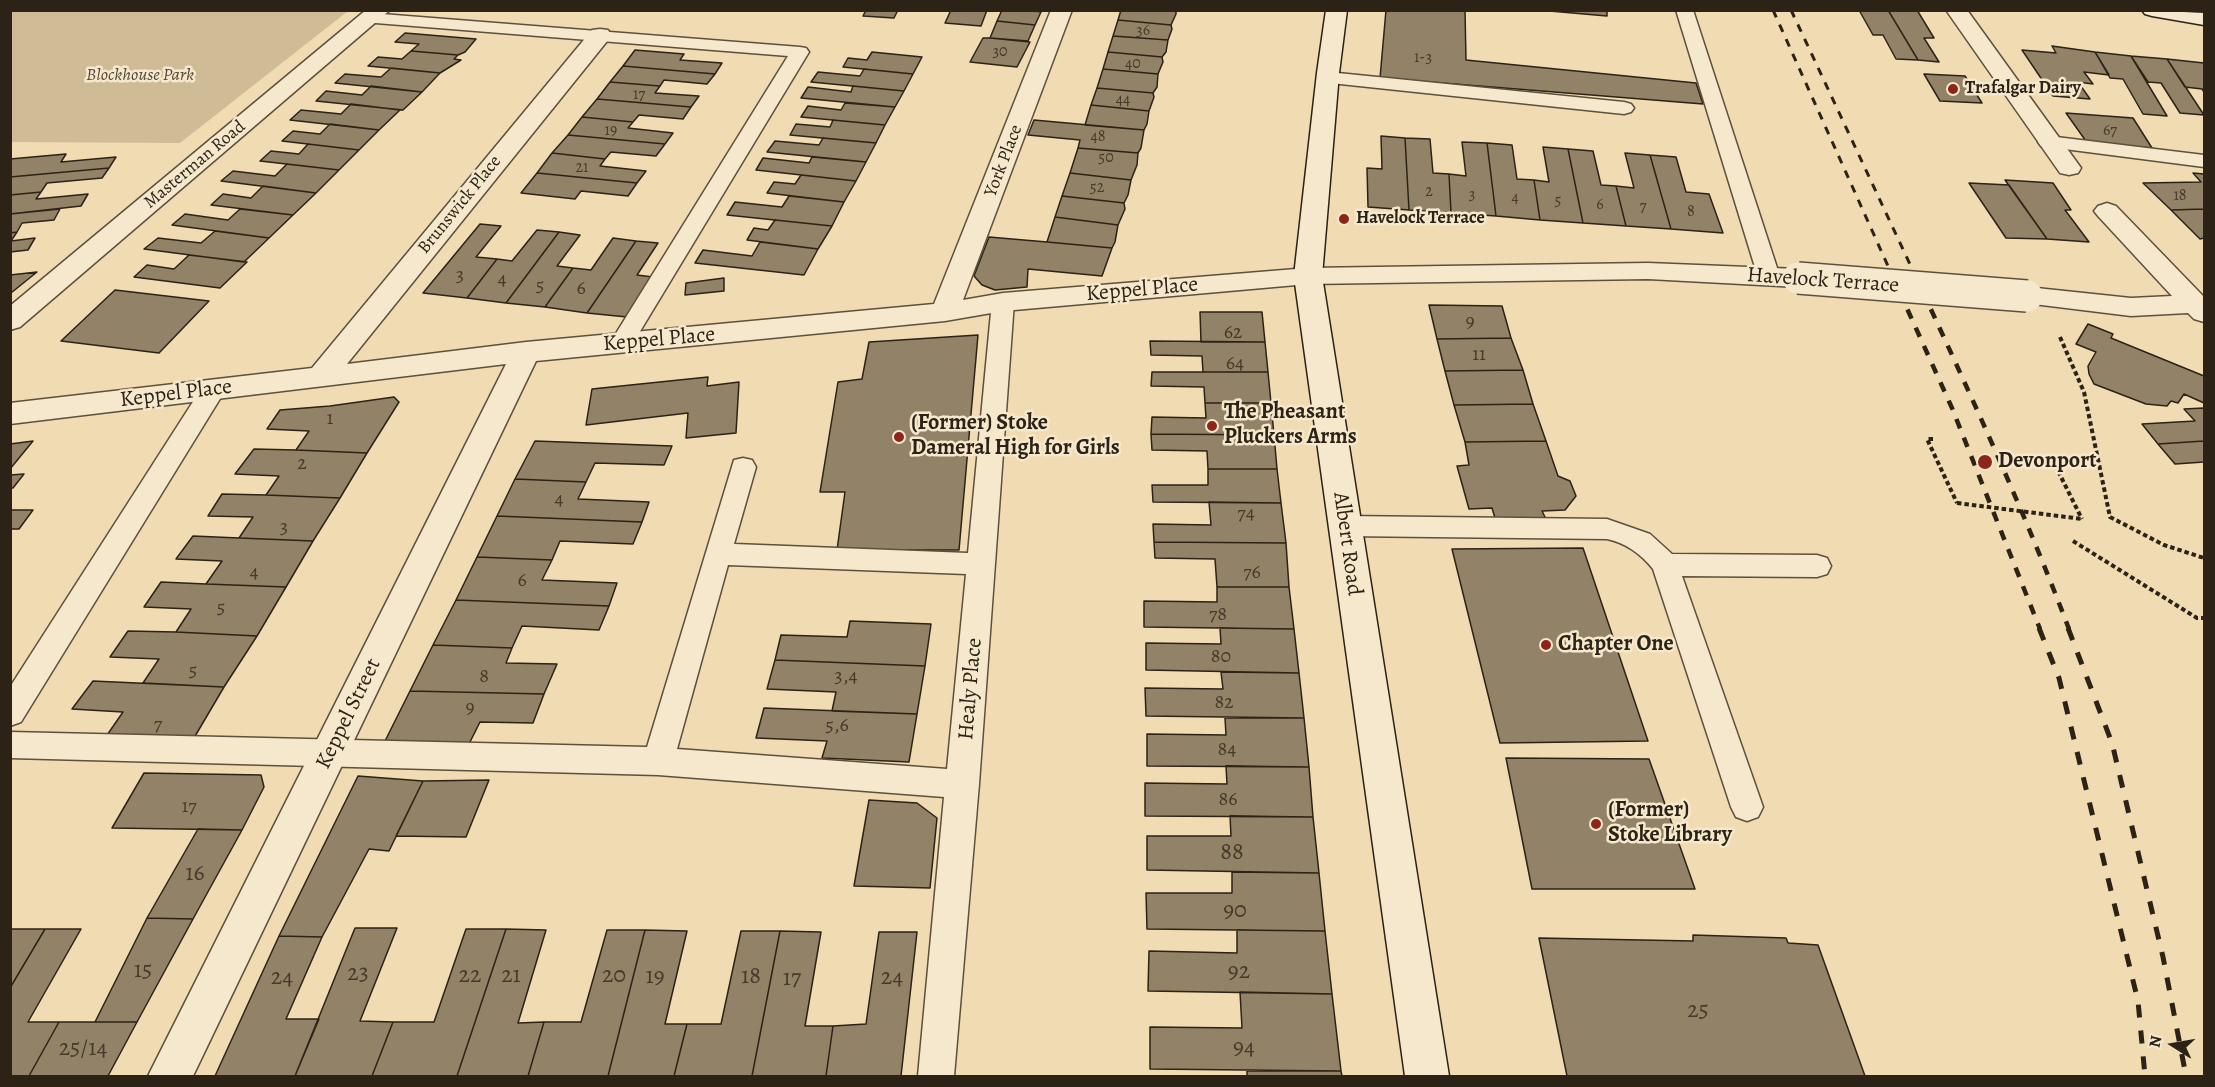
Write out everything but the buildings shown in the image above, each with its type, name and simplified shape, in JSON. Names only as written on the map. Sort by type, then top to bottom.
[{"type":"street","name":"York Place","points":[[945,312],[1062,10]]},
{"type":"street","name":"Albert Road","points":[[1337,10],[1308,276],[1428,1077]]},
{"type":"street","points":[[1956,10],[2048,142],[2069,168]]},
{"type":"street","points":[[2152,10],[2205,19]]},
{"type":"street","name":"Masterman Road","points":[[10,321],[374,14]]},
{"type":"street","name":"Brunswick Place","points":[[321,376],[600,35]]},
{"type":"street","points":[[2107,211],[2199,309]]},
{"type":"street","name":"Havelock Terrace","points":[[1308,276],[1648,271],[1798,278],[2131,307],[2199,309]]},
{"type":"street","name":"Keppel Place","points":[[10,414],[526,352],[945,312],[1004,302],[1308,276]]},
{"type":"street","name":"Keppel Street","points":[[170,1077],[526,352]]},
{"type":"lane","points":[[1684,10],[1769,278]]},
{"type":"lane","points":[[374,14],[800,52],[622,344]]},
{"type":"lane","points":[[1328,78],[1624,108]]},
{"type":"lane","points":[[2048,142],[2205,161]]},
{"type":"lane","name":"Healy Place","points":[[936,1077],[1004,302]]},
{"type":"lane","points":[[10,713],[214,389]]},
{"type":"lane","points":[[658,761],[743,467]]},
{"type":"lane","points":[[1345,526],[1607,529],[1624,532],[1641,539],[1656,552],[1665,565],[1747,807]]},
{"type":"lane","points":[[718,554],[981,564]]},
{"type":"lane","points":[[1665,565],[1817,566]]},
{"type":"lane","points":[[10,745],[658,761],[963,784]]},
{"type":"path","points":[[2035,297],[2084,392],[2103,474],[2110,517],[2164,545],[2205,558]]},
{"type":"path","points":[[1934,439],[1927,439],[1957,503],[2082,519],[2051,457],[2037,458]]},
{"type":"path","points":[[2073,541],[2197,618],[2205,618]]},
{"type":"green space","name":"Blockhouse Park","points":[[11,10],[348,11],[180,143],[11,142]]},
{"type":"railway","points":[[1773,10],[1892,275]]},
{"type":"railway","points":[[1791,10],[1915,275]]},
{"type":"railway","points":[[1891,273],[1952,408],[2040,629]]},
{"type":"railway","points":[[1914,273],[2014,494],[2069,629]]},
{"type":"railway","points":[[2039,628],[2059,678],[2138,1001],[2145,1076]]},
{"type":"railway","points":[[2068,628],[2112,743],[2163,957],[2186,1076]]},
{"type":"place","name":"Trafalgar Dairy","points":[[1953,89]]},
{"type":"place","name":"Havelock Terrace","points":[[1344,219]]},
{"type":"place","name":"The Pheasant Pluckers Arms","points":[[1212,426]]},
{"type":"place","name":"(Former) Stoke Dameral High for Girls","points":[[899,437]]},
{"type":"place","name":"Devonport","points":[[1985,462]]},
{"type":"place","name":"Chapter One","points":[[1546,645]]},
{"type":"place","name":"(Former) Stoke Library","points":[[1596,824]]}]
